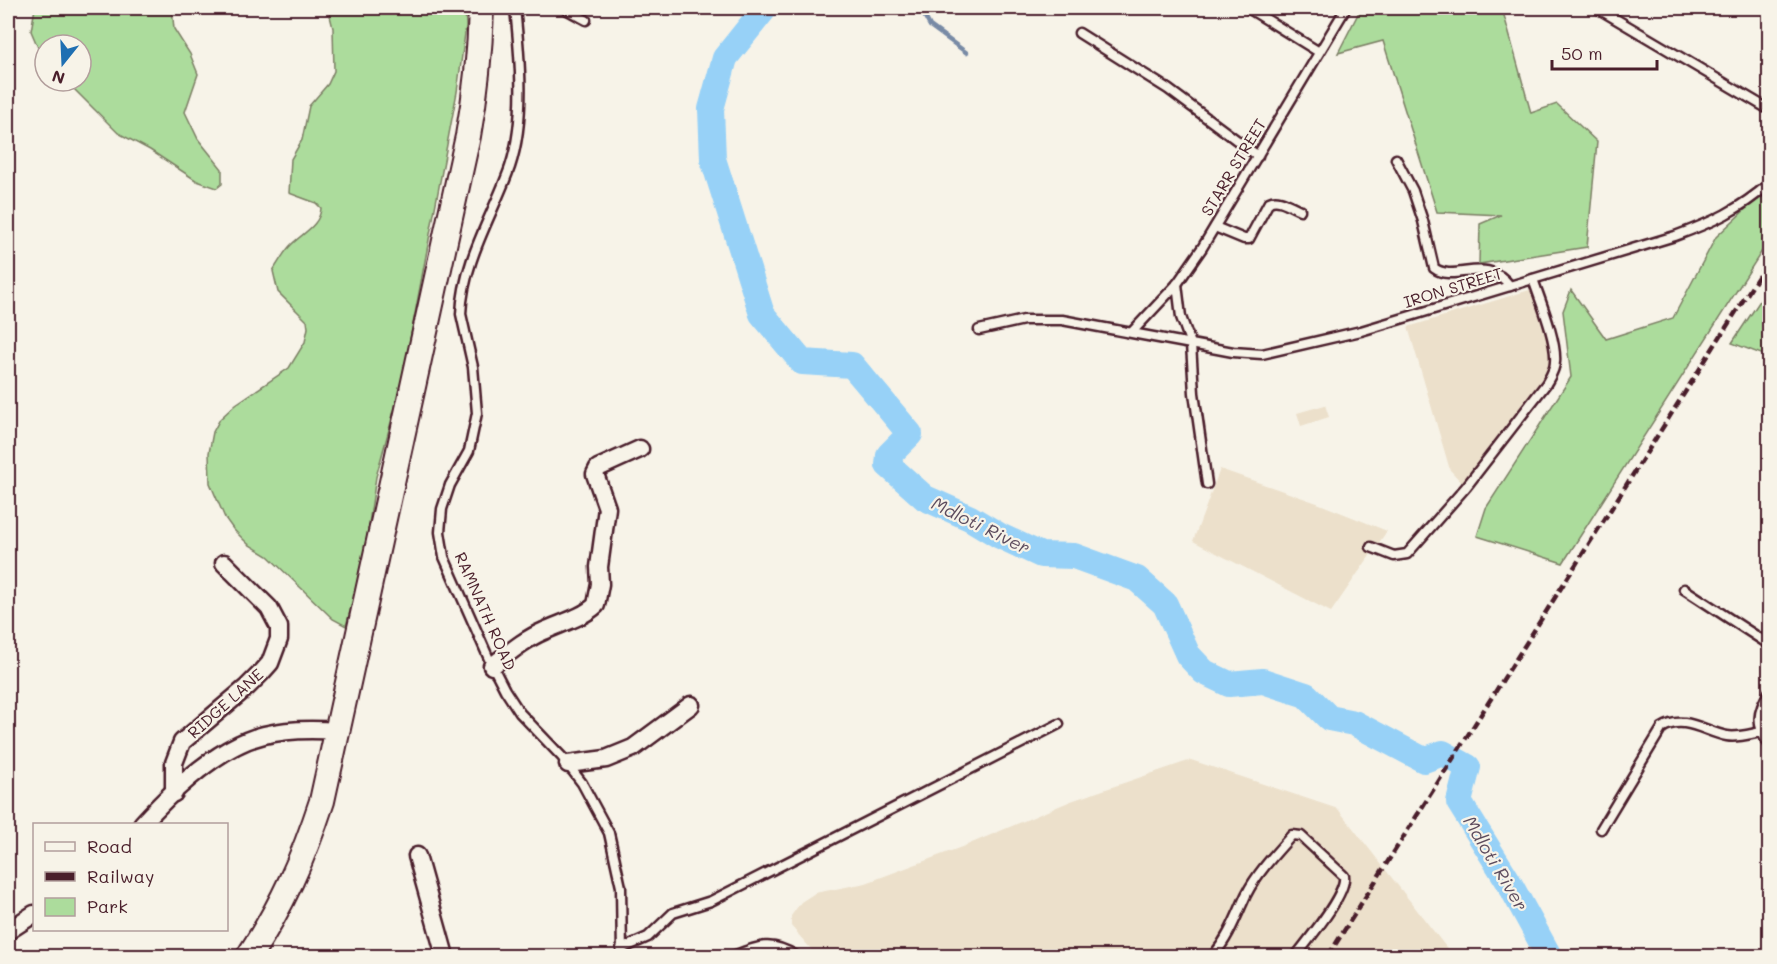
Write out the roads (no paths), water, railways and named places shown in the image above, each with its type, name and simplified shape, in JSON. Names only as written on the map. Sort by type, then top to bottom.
[{"type":"street","points":[[249,957],[278,909],[299,866],[322,801],[468,136],[477,82],[481,8]]},
{"type":"street","points":[[492,666],[543,631],[566,622],[596,605],[607,508],[595,474],[598,468],[640,449]]},
{"type":"street","name":"RIDGE LANE","points":[[174,793],[174,763],[182,742],[262,672],[270,663],[279,639],[279,627],[269,608],[224,563]]},
{"type":"street","points":[[568,764],[606,759],[633,748],[691,705]]},
{"type":"street","points":[[144,823],[174,793],[227,751],[263,735],[287,730],[338,731]]},
{"type":"street","points":[[417,856],[445,957]]},
{"type":"street","points":[[8,931],[33,915]]},
{"type":"lane","name":"RAMNATH ROAD","points":[[515,8],[520,98],[516,134],[510,165],[466,278],[461,314],[477,392],[477,413],[469,451],[450,485],[441,519],[441,545],[444,557],[492,666],[520,713],[568,764],[601,814],[614,847],[621,887],[622,953]]},
{"type":"lane","points":[[564,8],[586,20]]},
{"type":"lane","points":[[1248,8],[1320,52]]},
{"type":"lane","name":"STARR STREET","points":[[1131,332],[1177,284],[1215,227],[1346,8]]},
{"type":"lane","points":[[1597,8],[1770,110]]},
{"type":"lane","points":[[1079,33],[1168,89],[1258,156]]},
{"type":"lane","points":[[1396,159],[1413,191],[1434,268],[1442,272],[1492,271],[1502,276],[1510,286]]},
{"type":"lane","name":"IRON STREET","points":[[979,330],[1024,320],[1062,320],[1233,352],[1262,354],[1361,331],[1675,236],[1704,226],[1732,212],[1770,183]]},
{"type":"lane","points":[[1215,227],[1249,239],[1272,200],[1300,210]]},
{"type":"lane","points":[[1371,547],[1394,556],[1407,554],[1447,511],[1546,384],[1553,372],[1555,358],[1550,330],[1533,279]]},
{"type":"lane","points":[[1177,284],[1181,317],[1191,344],[1194,393],[1207,484]]},
{"type":"lane","points":[[1684,589],[1770,645]]},
{"type":"lane","points":[[1770,691],[1761,705],[1759,722],[1761,732],[1770,746]]},
{"type":"lane","points":[[1601,829],[1662,728],[1670,723],[1688,723],[1727,736],[1761,732]]},
{"type":"lane","points":[[622,953],[648,937],[673,913],[711,902],[1059,724]]},
{"type":"lane","points":[[1213,957],[1224,943],[1247,893],[1264,868],[1292,835],[1297,835],[1301,836],[1344,876],[1345,881],[1338,897],[1296,957]]},
{"type":"lane","points":[[733,957],[767,945],[784,949],[796,957]]},
{"type":"waterway","name":"Mdloti River","points":[[765,8],[725,58],[711,109],[713,159],[762,314],[802,362],[852,365],[910,434],[889,455],[888,465],[925,498],[970,518],[1000,536],[1041,555],[1074,556],[1137,579],[1165,604],[1188,655],[1204,672],[1229,684],[1263,681],[1306,695],[1329,718],[1354,723],[1424,760],[1443,753],[1468,767],[1459,802],[1507,879],[1549,956]]},
{"type":"waterway","points":[[920,8],[930,26],[967,53]]},
{"type":"railway","points":[[1328,956],[1770,258]]}]
